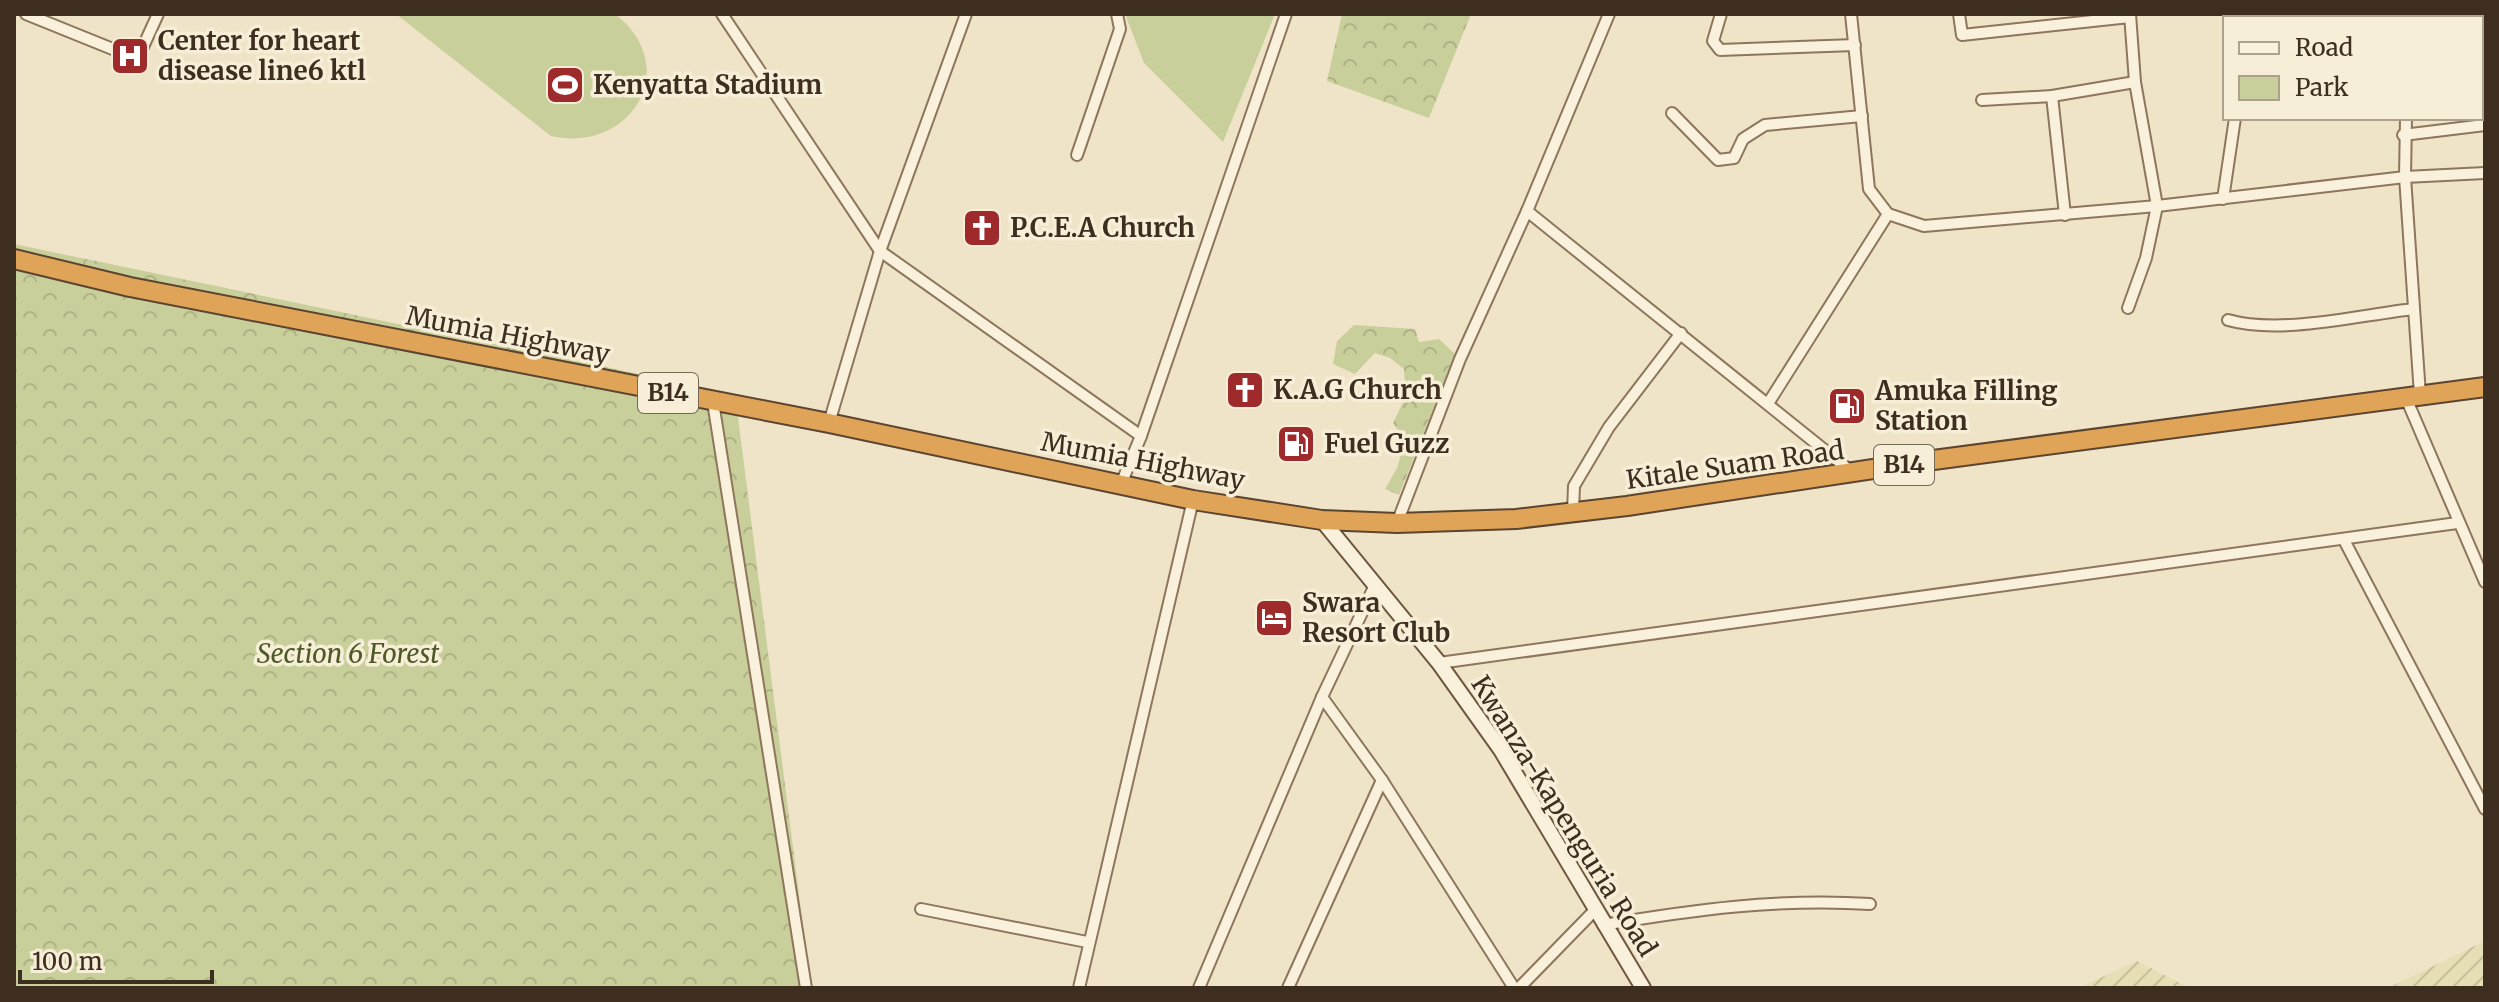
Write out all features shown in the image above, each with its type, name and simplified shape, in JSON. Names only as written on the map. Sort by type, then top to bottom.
[{"type":"highway","name":"Mumia Highway","points":[[14,259],[130,287],[829,423],[1193,500],[1322,520]]},
{"type":"highway","name":"Kitale Suam Road","points":[[1322,520],[1397,523],[1516,519],[2485,387]]},
{"type":"street","points":[[26,14],[125,54],[142,49],[158,14]]},
{"type":"street","points":[[722,14],[880,251],[1141,436]]},
{"type":"street","points":[[829,423],[880,251],[966,14]]},
{"type":"street","points":[[1077,155],[1120,29],[1117,14]]},
{"type":"street","points":[[1121,484],[1141,436],[1286,14]]},
{"type":"street","points":[[1397,523],[1454,374],[1527,211],[1609,14]]},
{"type":"street","points":[[1721,14],[1713,41],[1720,50],[1855,45]]},
{"type":"street","points":[[1851,14],[1869,189],[1888,214],[1935,227],[2223,199],[2405,177],[2485,173]]},
{"type":"street","points":[[1959,14],[1962,35],[2130,15],[2135,82],[2157,206],[2146,258],[2128,308]]},
{"type":"street","points":[[2038,26],[2040,14]]},
{"type":"street","points":[[1982,100],[2052,96],[2135,82]]},
{"type":"street","points":[[2052,96],[2065,215]]},
{"type":"street","points":[[1672,113],[1718,160],[1734,158],[1743,139],[1765,125],[1862,116]]},
{"type":"street","points":[[2223,199],[2235,120]]},
{"type":"street","points":[[2406,120],[2403,135],[2414,309],[2413,396],[2457,523],[2485,582]]},
{"type":"street","points":[[2403,135],[2485,125]]},
{"type":"street","points":[[1527,211],[1769,402],[1854,475]]},
{"type":"street","points":[[1769,402],[1888,214]]},
{"type":"street","points":[[2228,320],[2243,324],[2288,323],[2414,309]]},
{"type":"street","points":[[1573,512],[1574,486],[1609,427],[1681,333]]},
{"type":"street","points":[[713,402],[806,988]]},
{"type":"street","points":[[1079,988],[1087,942],[1193,500]]},
{"type":"street","name":"Kwanza-Kapenguria Road","points":[[1322,520],[1439,663],[1501,750],[1643,988]]},
{"type":"street","points":[[1439,663],[2457,523]]},
{"type":"street","points":[[2344,540],[2485,809]]},
{"type":"street","points":[[1199,988],[1322,697],[1375,585]]},
{"type":"street","points":[[1322,697],[1382,780],[1516,988],[1595,910]]},
{"type":"street","points":[[1288,988],[1382,780]]},
{"type":"street","points":[[1603,925],[1750,903],[1818,901],[1870,904]]},
{"type":"street","points":[[921,909],[1087,942]]},
{"type":"shaded area","points":[[2485,941],[2485,988],[2388,988]]},
{"type":"shaded area","points":[[2137,961],[2190,988],[2078,988]]},
{"type":"green space","name":"Kenyatta Stadium","points":[[396,14],[615,14],[635,35],[645,58],[646,80],[639,101],[625,119],[605,132],[580,138],[551,136]]},
{"type":"green space","points":[[1125,14],[1275,14],[1223,142],[1144,63]]},
{"type":"green space","points":[[1342,14],[1471,14],[1429,118],[1327,81]]},
{"type":"green space","name":"Section 6 Forest","points":[[14,244],[735,394],[811,988],[14,988]]},
{"type":"green space","points":[[1354,325],[1415,329],[1419,342],[1439,339],[1455,354],[1399,495],[1385,489],[1397,468],[1405,441],[1393,423],[1406,396],[1404,369],[1390,358],[1375,353],[1355,374],[1333,364],[1337,341]]},
{"type":"place","name":"Center for heart disease line6 ktl","points":[[130,56]]},
{"type":"place","name":"Kenyatta Stadium","points":[[565,85]]},
{"type":"place","name":"P.C.E.A Church","points":[[982,228]]},
{"type":"place","name":"K.A.G Church","points":[[1245,390]]},
{"type":"place","name":"Amuka Filling Station","points":[[1847,406]]},
{"type":"place","name":"Fuel Guzz","points":[[1296,444]]},
{"type":"place","name":"Swara Resort Club","points":[[1274,618]]}]
